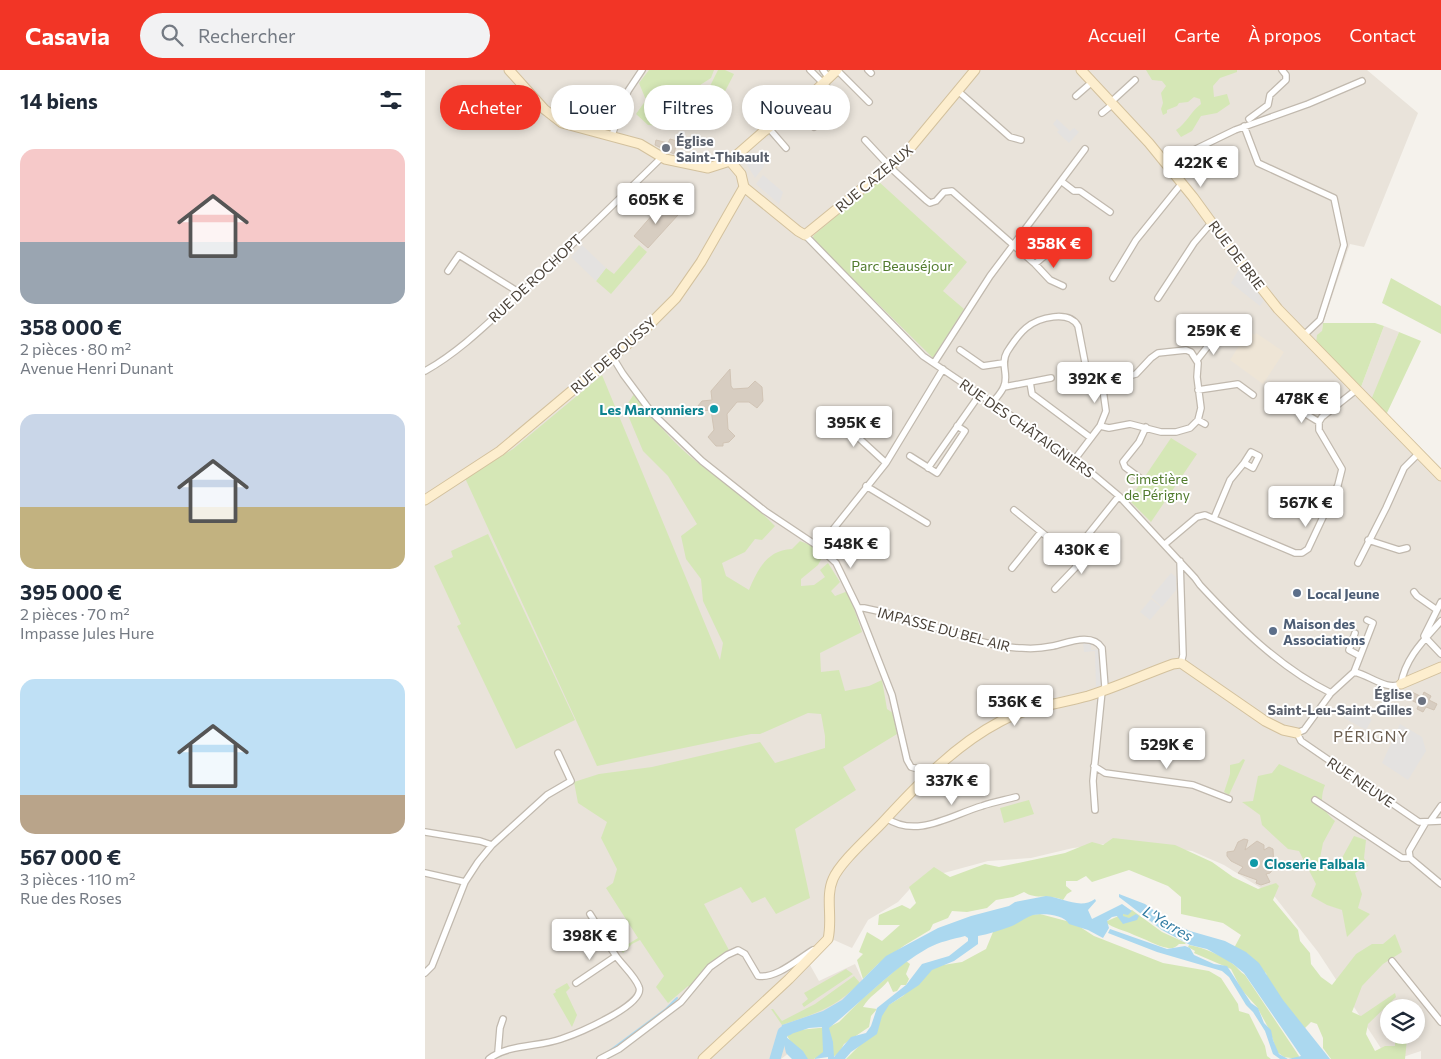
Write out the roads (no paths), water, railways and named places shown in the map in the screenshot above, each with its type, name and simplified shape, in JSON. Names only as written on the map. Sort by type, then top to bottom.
[{"type":"street","points":[[509,70],[544,109],[562,123],[640,144],[661,158],[708,168],[730,161],[766,130]]},
{"type":"street","points":[[612,135],[628,91],[642,70]]},
{"type":"street","points":[[810,70],[825,76],[837,70],[869,102]]},
{"type":"street","name":"RUE CAZEAUX","points":[[805,235],[890,167],[923,135],[975,70]]},
{"type":"street","points":[[1249,119],[1268,105],[1271,95],[1286,80],[1286,75],[1282,70]]},
{"type":"street","points":[[1077,96],[1088,74]]},
{"type":"street","name":"RUE DE BRIE","points":[[1088,74],[1181,183],[1253,279],[1303,336],[1441,476]]},
{"type":"street","points":[[1102,113],[1135,80]]},
{"type":"street","points":[[1165,164],[1244,126],[1308,104],[1362,81]]},
{"type":"street","points":[[958,91],[1010,137],[1021,140]]},
{"type":"street","points":[[1244,126],[1258,163],[1334,198],[1344,246],[1320,320],[1303,336]]},
{"type":"street","points":[[770,130],[786,148]]},
{"type":"street","points":[[865,140],[890,167],[930,203],[936,201],[944,192],[952,191],[1035,264],[1050,280],[1063,286]]},
{"type":"street","points":[[934,363],[990,276],[1085,149]]},
{"type":"street","name":"RUE DE ROCHOPT","points":[[425,372],[452,354],[520,293],[661,158]]},
{"type":"street","points":[[730,161],[741,174],[744,187],[805,235]]},
{"type":"street","points":[[1061,181],[1074,191],[1080,191],[1110,212]]},
{"type":"street","points":[[1113,278],[1136,240],[1181,183]]},
{"type":"street","name":"RUE DE BOUSSY","points":[[425,500],[500,451],[642,332],[676,298],[701,262],[744,187]]},
{"type":"street","points":[[1158,298],[1194,243],[1212,222]]},
{"type":"street","name":"RUE DES CHÂTAIGNIERS","points":[[805,235],[923,356],[1075,459],[1119,496],[1165,544],[1216,602],[1271,655],[1331,694]]},
{"type":"street","points":[[1035,264],[1054,248],[1063,244]]},
{"type":"street","points":[[448,271],[459,255],[520,293]]},
{"type":"street","points":[[993,402],[1004,386],[1003,363],[1007,352],[1026,328],[1039,321],[1065,316],[1075,321],[1079,326],[1088,378],[1102,383],[1136,374],[1158,353],[1186,350],[1191,352],[1197,360],[1201,408],[1198,420],[1190,428],[1176,432],[1161,432],[1130,424],[1109,428],[1100,426]]},
{"type":"street","points":[[1197,360],[1215,336]]},
{"type":"street","points":[[960,350],[983,366],[1003,363]]},
{"type":"street","points":[[612,356],[623,374],[653,413],[702,461],[765,511],[819,547],[836,563],[859,608],[892,695],[907,760],[911,767],[932,772]]},
{"type":"street","points":[[819,547],[885,462],[943,369]]},
{"type":"street","points":[[1004,386],[1051,378]]},
{"type":"street","points":[[1031,382],[1031,394],[1091,438]]},
{"type":"street","points":[[1075,459],[1100,426],[1107,411],[1102,383]]},
{"type":"street","points":[[1198,390],[1238,384],[1253,395]]},
{"type":"street","points":[[1165,544],[1197,517],[1205,515],[1295,553],[1302,553],[1308,549],[1337,485],[1342,469],[1319,430],[1319,422],[1322,416],[1356,390]]},
{"type":"street","points":[[928,468],[980,394]]},
{"type":"street","points":[[1277,406],[1286,402],[1319,422]]},
{"type":"street","points":[[836,417],[885,462]]},
{"type":"street","points":[[1198,420],[1205,424]]},
{"type":"street","points":[[910,456],[937,473],[965,432],[957,426]]},
{"type":"street","points":[[1141,479],[1125,467],[1123,462],[1139,442],[1146,427]]},
{"type":"street","points":[[1358,563],[1368,540],[1387,508],[1404,468],[1419,453]]},
{"type":"street","points":[[1214,518],[1230,480],[1244,463]]},
{"type":"street","points":[[866,486],[927,522]]},
{"type":"street","points":[[425,510],[430,500],[443,488]]},
{"type":"street","points":[[1071,556],[1119,496]]},
{"type":"street","points":[[1014,510],[1076,562],[1076,566],[1055,590]]},
{"type":"street","points":[[1012,568],[1041,532]]},
{"type":"street","points":[[1368,540],[1399,550],[1407,548]]},
{"type":"street","points":[[1180,561],[1183,655],[1181,663]]},
{"type":"street","points":[[1414,592],[1437,610]]},
{"type":"street","points":[[1425,638],[1441,602]]},
{"type":"street","name":"IMPASSE DU BEL AIR","points":[[859,608],[921,622],[980,641],[1020,649],[1051,647],[1079,640],[1091,640],[1103,648],[1105,687],[1102,691]]},
{"type":"street","points":[[703,1059],[824,944],[828,939],[830,930],[830,890],[836,873],[886,818],[955,751],[1006,718],[1102,691],[1173,664],[1181,663],[1265,721],[1283,730],[1297,733],[1304,730],[1331,694],[1354,672],[1373,623],[1367,620]]},
{"type":"street","points":[[1401,684],[1402,676],[1419,643],[1441,621]]},
{"type":"street","points":[[1355,633],[1349,650],[1360,656]]},
{"type":"street","points":[[1425,638],[1441,654]]},
{"type":"street","points":[[1354,672],[1395,687],[1441,667]]},
{"type":"street","points":[[1095,810],[1093,781],[1102,691]]},
{"type":"street","name":"RUE NEUVE","points":[[1297,733],[1301,742],[1419,822],[1428,821]]},
{"type":"street","points":[[425,973],[431,966],[465,882],[478,862],[492,845],[547,795],[571,782],[558,753]]},
{"type":"street","points":[[1094,766],[1105,773],[1193,785],[1229,799]]},
{"type":"street","points":[[886,818],[893,823],[909,827],[925,827],[981,806],[1016,797]]},
{"type":"street","points":[[1315,800],[1401,858],[1410,858],[1441,884]]},
{"type":"street","points":[[1410,858],[1409,851],[1428,821],[1441,806]]},
{"type":"street","points":[[1428,821],[1441,821]]},
{"type":"street","points":[[425,832],[480,841],[492,845]]},
{"type":"street","points":[[425,873],[465,882]]},
{"type":"street","points":[[489,1059],[498,1052],[560,1040],[611,1017],[637,999],[640,992],[639,985],[616,956],[590,914]]},
{"type":"street","points":[[601,1059],[619,1049],[681,1002],[710,968],[727,955],[738,950],[745,954],[758,976],[763,977],[778,972],[824,944]]},
{"type":"street","points":[[575,983],[616,956]]},
{"type":"street","points":[[1392,961],[1441,1022]]},
{"type":"street","points":[[498,1052],[500,1028],[503,1019]]},
{"type":"water","points":[[1119,894],[1145,904],[1170,922],[1190,931],[1225,941],[1246,952],[1259,963],[1283,1000],[1330,1059],[1288,1059],[1301,1056],[1244,973],[1233,964],[1207,949],[1190,945],[1162,930],[1119,897]]},
{"type":"water","points":[[1046,896],[1077,903],[1089,902],[1095,899],[1096,901],[1088,910],[1092,919],[1122,904],[1132,911],[1128,915],[1123,914],[1123,916],[1129,918],[1136,914],[1139,916],[1137,920],[1123,924],[1117,916],[1112,917],[1107,921],[1109,928],[1103,938],[1088,930],[1069,924],[1058,916],[1042,914],[1033,915],[1012,926],[978,936],[978,944],[954,961],[932,970],[919,985],[889,1005],[882,1016],[877,1034],[851,1052],[845,1059],[828,1059],[828,1057],[814,1059],[823,1052],[822,1027],[809,1028],[785,1036],[803,1051],[808,1059],[792,1059],[786,1053],[784,1044],[778,1041],[782,1025],[823,1011],[842,1000],[886,956],[938,928],[971,916],[1009,906],[1015,902]],"holes":[[[965,936],[968,938],[968,941],[949,956],[922,964],[906,985],[877,1008],[871,1026],[866,1033],[851,1037],[834,1057],[833,1042],[829,1028],[914,956],[941,942]]]},
{"type":"water","points":[[1110,929],[1167,949],[1185,946],[1190,948],[1194,955],[1214,964],[1227,966],[1251,1003],[1258,1008],[1264,1023],[1271,1030],[1279,1054],[1288,1059],[1280,1059],[1273,1054],[1265,1031],[1229,977],[1222,971],[1157,952],[1108,933]]},
{"type":"waterway","points":[[608,1052],[666,1009],[677,998]]},
{"type":"waterway","name":"L'Yerres","points":[[775,1059],[783,1032],[788,1030]]},
{"type":"place","name":"Église Saint-Thibault","points":[[666,148]]},
{"type":"place","name":"Les Marronniers","points":[[714,409]]},
{"type":"place","name":"Local Jeune","points":[[1297,593]]},
{"type":"place","name":"Maison des Associations","points":[[1273,631]]},
{"type":"place","name":"Église Saint-Leu-Saint-Gilles","points":[[1422,701]]},
{"type":"place","name":"Closerie Falbala","points":[[1254,863]]},
{"type":"district","name":"PÉRIGNY","points":[[1371,735]]},
{"type":"park label","name":"Parc Beauséjour","points":[[902,265]]},
{"type":"park label","name":"Cimetière de Périgny","points":[[1157,486]]}]
